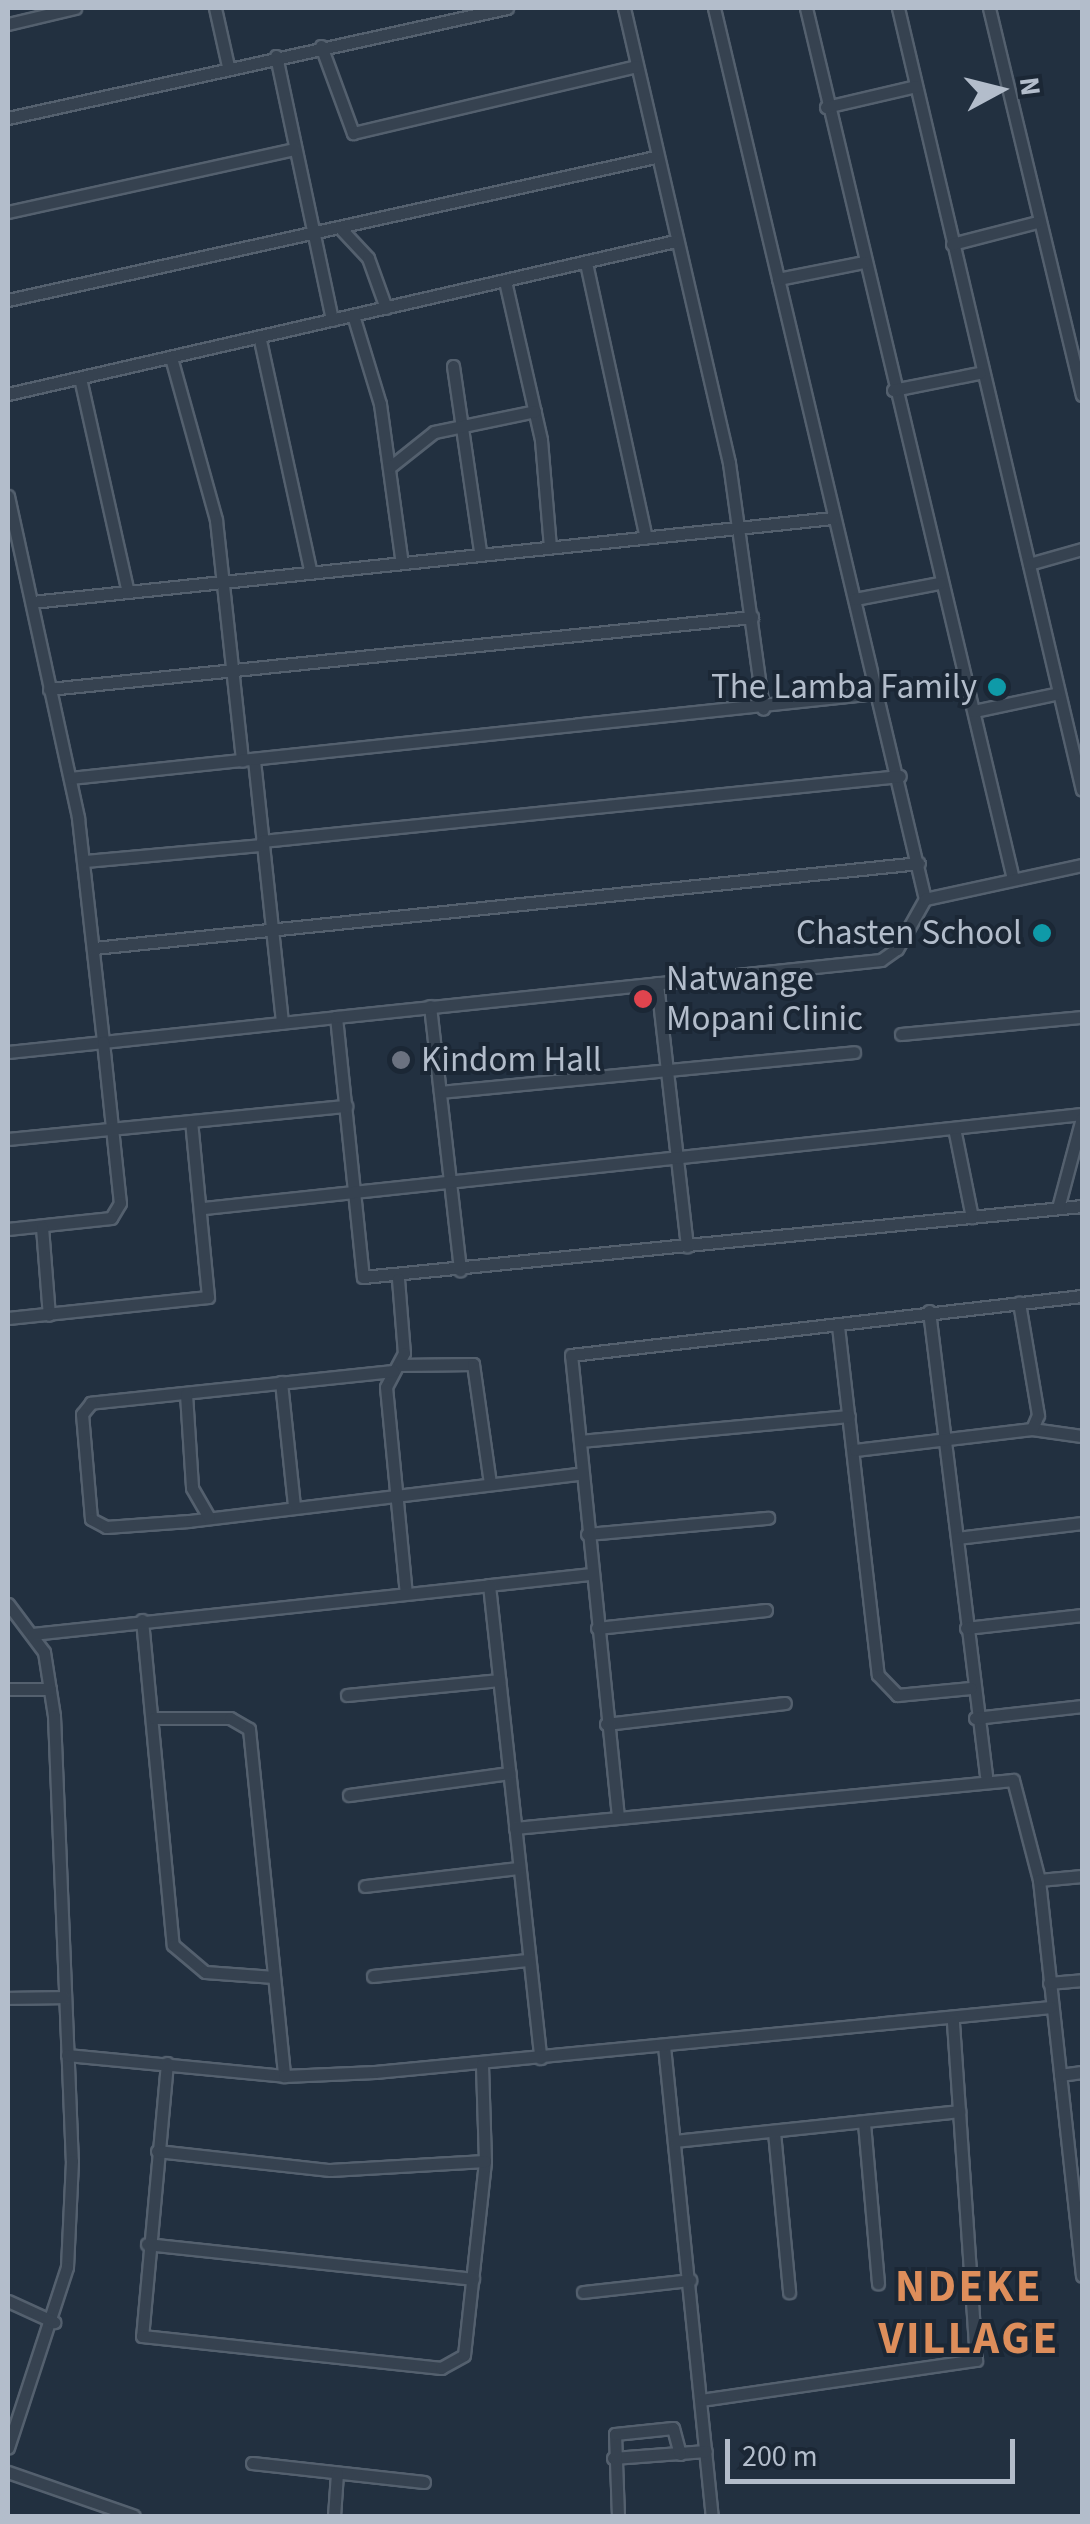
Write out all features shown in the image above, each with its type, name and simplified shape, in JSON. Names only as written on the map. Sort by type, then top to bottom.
[{"type":"street","points":[[8,24],[75,8]]},
{"type":"street","points":[[215,8],[228,66]]},
{"type":"street","points":[[8,118],[228,66],[507,8]]},
{"type":"street","points":[[624,8],[741,528],[764,709]]},
{"type":"street","points":[[8,1052],[880,960],[898,949],[926,898],[714,8]]},
{"type":"street","points":[[806,8],[826,107],[1013,879]]},
{"type":"street","points":[[898,8],[979,373],[1030,564],[1055,694],[1082,790]]},
{"type":"street","points":[[989,8],[1037,222],[1082,395]]},
{"type":"street","points":[[320,46],[353,133],[636,66]]},
{"type":"street","points":[[276,56],[332,320]]},
{"type":"street","points":[[826,107],[916,86]]},
{"type":"street","points":[[8,212],[295,149]]},
{"type":"street","points":[[8,300],[314,237],[655,156]]},
{"type":"street","points":[[952,244],[1037,222]]},
{"type":"street","points":[[342,230],[368,258],[386,308]]},
{"type":"street","points":[[8,394],[172,361],[674,241]]},
{"type":"street","points":[[778,279],[864,262]]},
{"type":"street","points":[[586,263],[646,538]]},
{"type":"street","points":[[504,281],[534,412],[550,548]]},
{"type":"street","points":[[353,316],[390,467],[401,558]]},
{"type":"street","points":[[260,340],[310,569]]},
{"type":"street","points":[[172,361],[209,489],[231,671],[262,843],[282,1024]]},
{"type":"street","points":[[452,366],[480,552]]},
{"type":"street","points":[[894,390],[979,373]]},
{"type":"street","points":[[80,378],[128,592]]},
{"type":"street","points":[[390,467],[416,440],[462,426],[534,412]]},
{"type":"street","points":[[8,496],[85,861],[118,1212],[8,1230]]},
{"type":"street","points":[[32,602],[401,558],[550,548],[834,518]]},
{"type":"street","points":[[1030,564],[1082,549]]},
{"type":"street","points":[[855,599],[940,583]]},
{"type":"street","points":[[50,689],[752,617]]},
{"type":"street","points":[[70,778],[764,709],[876,694]]},
{"type":"street","points":[[974,711],[1055,694]]},
{"type":"street","points":[[85,861],[900,776]]},
{"type":"street","points":[[94,948],[918,863]]},
{"type":"street","points":[[926,898],[1082,865]]},
{"type":"street","points":[[657,982],[688,1246]]},
{"type":"street","points":[[430,1006],[460,1270]]},
{"type":"street","points":[[336,1017],[363,1277],[398,1279],[1082,1206]]},
{"type":"street","points":[[901,1034],[1082,1017]]},
{"type":"street","points":[[440,1092],[854,1052]]},
{"type":"street","points":[[8,1138],[346,1106]]},
{"type":"street","points":[[204,1208],[676,1158],[955,1134],[1082,1116],[1058,1208]]},
{"type":"street","points":[[8,1318],[208,1297],[204,1208],[191,1122]]},
{"type":"street","points":[[955,1134],[972,1217]]},
{"type":"street","points":[[42,1227],[50,1315]]},
{"type":"street","points":[[398,1279],[396,1368],[386,1387],[406,1593]]},
{"type":"street","points":[[618,1816],[580,1474],[575,1350],[838,1326],[928,1311],[1082,1296]]},
{"type":"street","points":[[1019,1303],[1038,1415],[1032,1429]]},
{"type":"street","points":[[928,1311],[974,1718],[986,1776]]},
{"type":"street","points":[[838,1326],[884,1688],[971,1688]]},
{"type":"street","points":[[490,1483],[473,1364],[396,1368],[83,1408],[91,1519],[106,1527],[580,1474]]},
{"type":"street","points":[[282,1382],[294,1506]]},
{"type":"street","points":[[186,1394],[192,1488],[209,1518]]},
{"type":"street","points":[[580,1441],[850,1416]]},
{"type":"street","points":[[855,1450],[944,1443],[1032,1429],[1082,1436]]},
{"type":"street","points":[[588,1534],[768,1518]]},
{"type":"street","points":[[956,1538],[1082,1523]]},
{"type":"street","points":[[34,1634],[590,1574]]},
{"type":"street","points":[[489,1585],[540,2058]]},
{"type":"street","points":[[8,1604],[34,1634],[50,1688],[72,2222],[54,2322],[8,2448]]},
{"type":"street","points":[[597,1628],[766,1610]]},
{"type":"street","points":[[966,1628],[1082,1615]]},
{"type":"street","points":[[142,1620],[173,1945],[205,1972],[274,1977]]},
{"type":"street","points":[[347,1695],[500,1680]]},
{"type":"street","points":[[8,1689],[50,1688]]},
{"type":"street","points":[[606,1724],[785,1703]]},
{"type":"street","points":[[974,1718],[1082,1706]]},
{"type":"street","points":[[154,1718],[230,1718],[248,1729],[284,2076]]},
{"type":"street","points":[[349,1795],[510,1773]]},
{"type":"street","points":[[515,1828],[986,1776],[1021,1788],[1040,1880],[1082,2267]]},
{"type":"street","points":[[365,1886],[519,1868]]},
{"type":"street","points":[[1040,1880],[1082,1876]]},
{"type":"street","points":[[373,1976],[529,1960]]},
{"type":"street","points":[[1049,1983],[1082,1980]]},
{"type":"street","points":[[8,1998],[64,1997]]},
{"type":"street","points":[[67,2054],[284,2076],[482,2064],[953,2022],[1051,2007]]},
{"type":"street","points":[[701,2400],[976,2360],[953,2022]]},
{"type":"street","points":[[664,2046],[712,2516]]},
{"type":"street","points":[[167,2064],[139,2331],[147,2339],[448,2368],[464,2355],[474,2279],[485,2161],[482,2064]]},
{"type":"street","points":[[1060,2076],[1082,2072]]},
{"type":"street","points":[[675,2141],[960,2111]]},
{"type":"street","points":[[864,2122],[878,2282]]},
{"type":"street","points":[[774,2132],[789,2292]]},
{"type":"street","points":[[157,2152],[330,2170],[485,2161]]},
{"type":"street","points":[[146,2244],[474,2279]]},
{"type":"street","points":[[583,2292],[690,2280]]},
{"type":"street","points":[[8,2301],[54,2322]]},
{"type":"street","points":[[618,2516],[615,2434],[674,2428],[680,2454]]},
{"type":"street","points":[[613,2458],[706,2451]]},
{"type":"street","points":[[252,2464],[424,2482]]},
{"type":"street","points":[[8,2472],[134,2516]]},
{"type":"street","points":[[334,2516],[337,2472]]},
{"type":"place","name":"The Lamba Family","points":[[997,687]]},
{"type":"place","name":"Chasten School","points":[[1042,933]]},
{"type":"place","name":"Natwange Mopani Clinic","points":[[643,999]]},
{"type":"place","name":"Kindom Hall","points":[[401,1060]]},
{"type":"district","name":"NDEKE VILLAGE","points":[[969,2314]]}]
